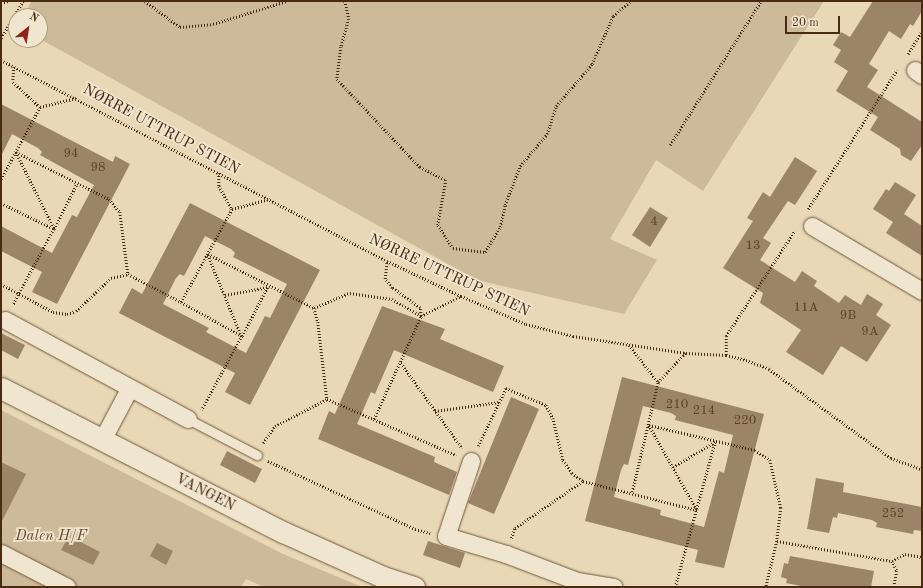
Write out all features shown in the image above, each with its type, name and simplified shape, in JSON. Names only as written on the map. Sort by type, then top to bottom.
[{"type":"street","points":[[805,221],[922,291]]},
{"type":"street","points":[[5,320],[129,389],[192,421]]},
{"type":"street","name":"VANGEN","points":[[1,388],[283,532],[383,577],[414,587]]},
{"type":"street","points":[[102,440],[129,389]]},
{"type":"street","points":[[471,461],[446,536],[506,554],[576,584],[614,587]]},
{"type":"street","points":[[1,553],[67,587]]},
{"type":"lane","points":[[192,421],[257,455]]},
{"type":"path","points":[[1,3],[8,1]]},
{"type":"path","points":[[1,38],[23,1]]},
{"type":"path","points":[[145,1],[180,27],[212,24],[287,1]]},
{"type":"path","points":[[345,1],[349,19],[341,47],[337,80],[420,167],[446,180],[438,225],[453,248],[485,252],[500,227],[505,205],[520,166],[547,134],[556,106],[592,64],[613,16],[631,1]]},
{"type":"path","points":[[670,145],[761,1]]},
{"type":"path","points":[[906,55],[922,32]]},
{"type":"path","name":"NØRRE UTTRUP STIEN","points":[[1,60],[219,172],[387,261],[461,296],[526,324],[573,336],[629,345],[686,353],[726,355],[769,369],[891,458],[922,469]]},
{"type":"path","points":[[14,67],[13,82],[40,107]]},
{"type":"path","points":[[726,355],[726,336],[805,221],[898,68]]},
{"type":"path","points":[[1,179],[40,107],[76,98]]},
{"type":"path","points":[[16,152],[109,199],[120,212],[128,274]]},
{"type":"path","points":[[16,152],[54,229]]},
{"type":"path","points":[[219,172],[219,186],[232,209]]},
{"type":"path","points":[[5,320],[77,183]]},
{"type":"path","points":[[181,302],[232,209],[270,199]]},
{"type":"path","points":[[1,203],[54,229]]},
{"type":"path","points":[[208,254],[268,286],[314,308],[350,293],[392,299],[421,316]]},
{"type":"path","points":[[208,254],[242,336]]},
{"type":"path","points":[[374,419],[401,363],[421,316],[420,308],[392,288],[385,279],[387,261]]},
{"type":"path","points":[[1,284],[53,312],[67,314],[76,311],[111,278],[128,274],[242,336]]},
{"type":"path","points":[[225,295],[268,286]]},
{"type":"path","points":[[192,421],[242,336],[268,286]]},
{"type":"path","points":[[421,316],[461,296]]},
{"type":"path","points":[[314,308],[318,322],[327,399]]},
{"type":"path","points":[[629,345],[658,382]]},
{"type":"path","points":[[632,492],[658,382],[686,353]]},
{"type":"path","points":[[401,363],[471,461]]},
{"type":"path","points":[[471,461],[506,388],[546,405],[553,418],[563,460],[572,473],[584,481],[632,492],[697,510]]},
{"type":"path","points":[[327,399],[471,461]]},
{"type":"path","points":[[327,399],[275,426],[267,434],[257,455],[414,529],[446,536]]},
{"type":"path","points":[[435,411],[499,402]]},
{"type":"path","points":[[649,425],[715,442],[755,450],[770,460],[781,508],[777,541],[766,587]]},
{"type":"path","points":[[649,425],[697,510]]},
{"type":"path","points":[[673,467],[715,442]]},
{"type":"path","points":[[675,587],[715,442]]},
{"type":"path","points":[[506,554],[515,528],[584,481]]},
{"type":"path","points":[[777,541],[892,561],[904,554],[922,557]]},
{"type":"path","points":[[892,561],[897,571],[894,587]]},
{"type":"green space","points":[[32,1],[824,1],[703,191],[656,160],[610,239],[657,260],[624,314],[477,280],[48,43],[48,8],[28,8]]},
{"type":"green space","name":"Dalen H/F","points":[[1,410],[283,554],[362,587],[264,587],[246,579],[241,587],[1,587]]},
{"type":"building","points":[[873,1],[922,1],[922,11],[913,26],[910,24],[901,39],[889,31],[869,64],[878,70],[867,87],[922,122],[922,145],[911,161],[901,155],[900,149],[870,130],[878,117],[836,91],[848,71],[834,62],[841,50],[833,45],[841,32],[850,37]]},
{"type":"building","points":[[1,104],[113,162],[115,156],[130,164],[57,304],[32,292],[42,272],[1,251],[1,226],[52,253],[72,215],[77,217],[94,185],[40,155],[42,152],[38,148],[12,134],[1,156]]},
{"type":"building","points":[[795,157],[817,171],[795,205],[788,201],[763,238],[771,243],[760,260],[795,282],[802,271],[817,281],[814,286],[839,303],[845,295],[861,305],[867,294],[883,304],[876,315],[891,325],[867,362],[841,346],[823,375],[786,352],[801,330],[760,303],[763,293],[723,268],[753,221],[747,218],[763,192],[770,197]]},
{"type":"building","points":[[895,182],[916,195],[904,214],[922,226],[922,256],[886,233],[893,222],[873,209],[886,189],[889,191]]},
{"type":"building","points":[[190,203],[320,270],[250,405],[225,392],[235,373],[119,313],[132,288],[142,294]],"holes":[[[205,236],[231,249],[235,253],[233,257],[287,284],[270,318],[265,316],[246,353],[206,332],[209,328],[163,304],[176,278],[180,274],[184,276]]]},
{"type":"building","points":[[650,207],[668,218],[650,247],[632,235]]},
{"type":"building","points":[[382,306],[445,329],[440,339],[504,366],[493,392],[394,350],[375,394],[371,392],[357,424],[435,457],[434,462],[457,472],[449,495],[318,439],[329,411],[335,414]]},
{"type":"building","points":[[1,333],[25,345],[18,359],[1,350]]},
{"type":"building","points":[[622,377],[764,414],[724,568],[695,562],[698,550],[585,521]],"holes":[[[643,406],[671,413],[676,416],[675,420],[733,435],[724,473],[719,471],[704,527],[660,515],[661,510],[614,497],[621,470],[624,464],[628,465]]]},
{"type":"building","points":[[511,397],[539,409],[494,514],[468,503]]},
{"type":"building","points":[[227,451],[262,469],[255,483],[220,465]]},
{"type":"building","points":[[1,462],[26,474],[1,523]]},
{"type":"building","points":[[816,478],[844,483],[843,492],[922,507],[922,531],[914,530],[913,534],[876,527],[877,523],[872,520],[838,513],[837,518],[833,517],[829,533],[807,529]]},
{"type":"building","points":[[69,536],[100,552],[93,565],[61,550]]},
{"type":"building","points":[[428,541],[465,553],[460,568],[423,555]]},
{"type":"building","points":[[157,543],[173,551],[166,565],[150,556]]},
{"type":"building","points":[[790,556],[874,571],[871,587],[806,587],[786,583],[787,579],[781,577],[784,563],[788,564]]}]
